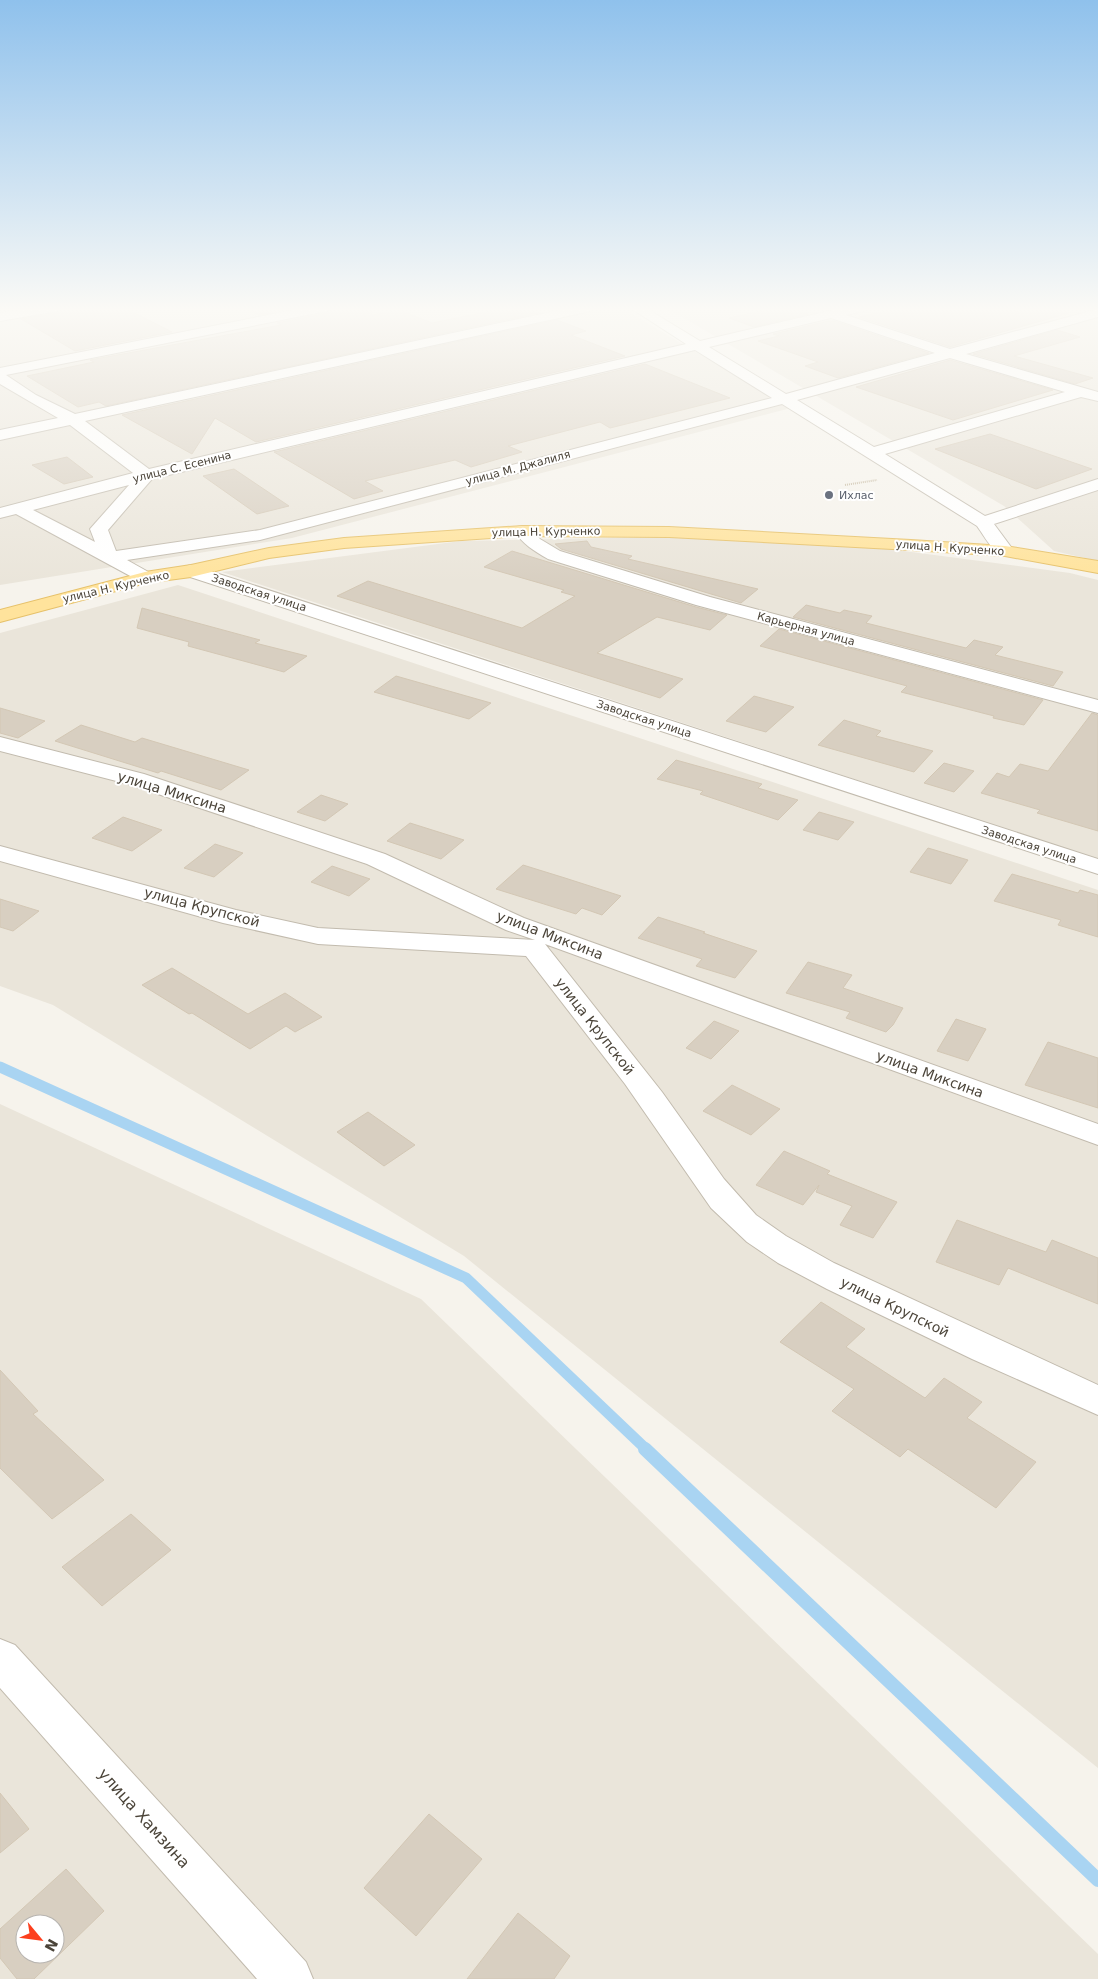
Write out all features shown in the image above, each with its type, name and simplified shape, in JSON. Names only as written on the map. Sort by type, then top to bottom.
[{"type":"main road","name":"улица Н. Курченко","points":[[0,616],[145,578],[191,571],[269,553],[344,543],[523,531],[669,532],[1005,552],[1098,567]]},
{"type":"street","points":[[34,399],[72,419],[146,475],[99,529],[109,557]]},
{"type":"street","points":[[0,435],[163,399]]},
{"type":"street","name":"улица С. Есенина","points":[[0,513],[146,475],[467,399]]},
{"type":"street","name":"улица М. Джалиля","points":[[109,557],[260,535],[784,399]]},
{"type":"street","points":[[786,399],[983,522],[1005,552]]},
{"type":"street","points":[[872,453],[1055,399]]},
{"type":"street","points":[[983,522],[1098,484]]},
{"type":"street","points":[[19,509],[145,578]]},
{"type":"street","name":"Карьерная улица","points":[[523,531],[534,543],[554,555],[703,602],[1098,707]]},
{"type":"street","name":"Заводская улица","points":[[191,571],[1098,867]]},
{"type":"street","name":"улица Миксина","points":[[0,744],[136,779],[376,859],[515,924],[1098,1135]]},
{"type":"street","name":"улица Крупской","points":[[0,853],[232,917],[318,936],[534,948],[621,1056],[679,1135],[707,1181],[745,1222],[782,1248],[831,1276],[938,1329],[1098,1401]]},
{"type":"street","points":[[534,948],[612,959]]},
{"type":"street","name":"улица Хамзина","points":[[0,1658],[289,1979]]},
{"type":"shaded area","points":[[0,399],[776,399],[791,408],[292,538],[0,585]]},
{"type":"shaded area","points":[[822,399],[1098,399],[1098,561],[1054,551],[1004,506]]},
{"type":"shaded area","points":[[661,537],[881,548],[1070,573],[1098,580],[1098,859],[222,572],[461,541]]},
{"type":"shaded area","points":[[178,585],[1098,890],[1098,1768],[464,1256],[53,1005],[0,986],[0,633]]},
{"type":"shaded area","points":[[0,1104],[421,1299],[1098,1954],[1098,1979],[0,1979]]},
{"type":"building","points":[[65,399],[137,399],[106,406],[99,402],[78,407]]},
{"type":"building","points":[[194,399],[439,399],[256,442],[215,418],[192,454],[122,415]]},
{"type":"building","points":[[496,399],[725,399],[610,428],[600,422],[508,446],[522,452],[471,467],[455,460],[365,481],[383,491],[354,499],[274,452]]},
{"type":"building","points":[[892,399],[1022,399],[953,420]]},
{"type":"building","points":[[990,434],[1092,469],[1036,489],[935,449]]},
{"type":"building","points":[[67,457],[93,477],[64,484],[32,465]]},
{"type":"building","points":[[234,469],[289,506],[257,514],[203,476]]},
{"type":"building","points":[[587,541],[591,547],[632,556],[628,559],[758,589],[741,603],[561,549],[555,544]]},
{"type":"building","points":[[512,551],[727,615],[710,630],[657,617],[597,653],[683,679],[660,698],[337,596],[368,581],[522,628],[575,596],[561,592],[564,590],[484,567]]},
{"type":"building","points":[[806,605],[840,613],[844,610],[872,616],[866,623],[966,648],[974,640],[1003,647],[995,655],[1063,672],[1053,686],[793,617]]},
{"type":"building","points":[[142,608],[260,640],[255,643],[307,656],[284,672],[188,646],[189,642],[137,628]]},
{"type":"building","points":[[779,629],[1043,700],[1024,725],[993,718],[994,716],[901,692],[907,686],[760,646]]},
{"type":"building","points":[[396,676],[491,703],[469,719],[374,692]]},
{"type":"building","points":[[754,696],[794,707],[766,732],[726,721]]},
{"type":"building","points":[[0,708],[45,721],[18,738],[0,733]]},
{"type":"building","points":[[1092,713],[1098,715],[1098,831],[1037,813],[1040,810],[981,793],[997,773],[1009,777],[1020,764],[1048,771]]},
{"type":"building","points":[[844,720],[881,731],[876,736],[933,751],[914,772],[818,745]]},
{"type":"building","points":[[81,725],[135,742],[142,738],[249,770],[221,790],[161,771],[158,773],[55,741]]},
{"type":"building","points":[[676,760],[762,784],[758,788],[798,800],[778,820],[700,794],[703,791],[657,779]]},
{"type":"building","points":[[944,763],[974,771],[954,792],[924,783]]},
{"type":"building","points":[[321,795],[348,804],[325,821],[297,812]]},
{"type":"building","points":[[819,812],[854,822],[838,840],[803,830]]},
{"type":"building","points":[[123,817],[162,830],[132,851],[92,838]]},
{"type":"building","points":[[410,823],[464,840],[441,859],[387,841]]},
{"type":"building","points":[[215,844],[243,853],[214,877],[184,868]]},
{"type":"building","points":[[928,848],[968,860],[951,884],[910,872]]},
{"type":"building","points":[[523,865],[621,896],[602,915],[582,908],[576,914],[496,889]]},
{"type":"building","points":[[332,866],[370,879],[349,896],[311,882]]},
{"type":"building","points":[[1012,874],[1078,893],[1080,890],[1098,895],[1098,937],[1058,925],[1061,920],[994,901]]},
{"type":"building","points":[[0,899],[39,911],[13,931],[0,927]]},
{"type":"building","points":[[658,917],[757,951],[735,978],[696,966],[702,959],[638,938]]},
{"type":"building","points":[[808,962],[852,975],[843,988],[903,1008],[893,1025],[886,1032],[846,1018],[850,1012],[786,993]]},
{"type":"building","points":[[172,968],[248,1014],[285,993],[322,1017],[295,1032],[286,1026],[250,1049],[142,985]]},
{"type":"building","points":[[956,1019],[986,1029],[968,1061],[937,1051]]},
{"type":"building","points":[[714,1021],[739,1031],[711,1059],[686,1048]]},
{"type":"building","points":[[1048,1042],[1098,1058],[1098,1108],[1025,1085]]},
{"type":"building","points":[[732,1085],[780,1109],[751,1135],[703,1111]]},
{"type":"building","points":[[368,1112],[415,1145],[384,1166],[337,1132]]},
{"type":"building","points":[[784,1151],[830,1171],[827,1174],[897,1202],[873,1238],[840,1225],[852,1206],[816,1192],[819,1185],[803,1205],[756,1185]]},
{"type":"building","points":[[957,1220],[1046,1252],[1052,1240],[1098,1258],[1098,1304],[1008,1268],[999,1285],[936,1262]]},
{"type":"building","points":[[821,1302],[865,1329],[846,1347],[925,1398],[944,1378],[982,1402],[967,1418],[1036,1462],[996,1508],[908,1449],[900,1457],[832,1411],[854,1389],[780,1342]]},
{"type":"building","points":[[0,1370],[38,1411],[33,1414],[104,1480],[52,1519],[0,1468]]},
{"type":"building","points":[[131,1514],[171,1550],[102,1606],[62,1567]]},
{"type":"building","points":[[0,1793],[29,1829],[0,1853]]},
{"type":"building","points":[[429,1814],[482,1859],[416,1936],[364,1888]]},
{"type":"building","points":[[66,1869],[104,1911],[65,1949],[65,1914],[16,1914]]},
{"type":"building","points":[[518,1913],[570,1956],[554,1979],[467,1979]]},
{"type":"building","points":[[15,1915],[15,1964],[49,1964],[34,1979],[17,1979],[0,1958],[0,1929]]},
{"type":"waterway","points":[[0,1067],[466,1278],[647,1450]]},
{"type":"waterway","points":[[645,1449],[1098,1880]]},
{"type":"place","name":"Ихлас","points":[[829,495]]}]
